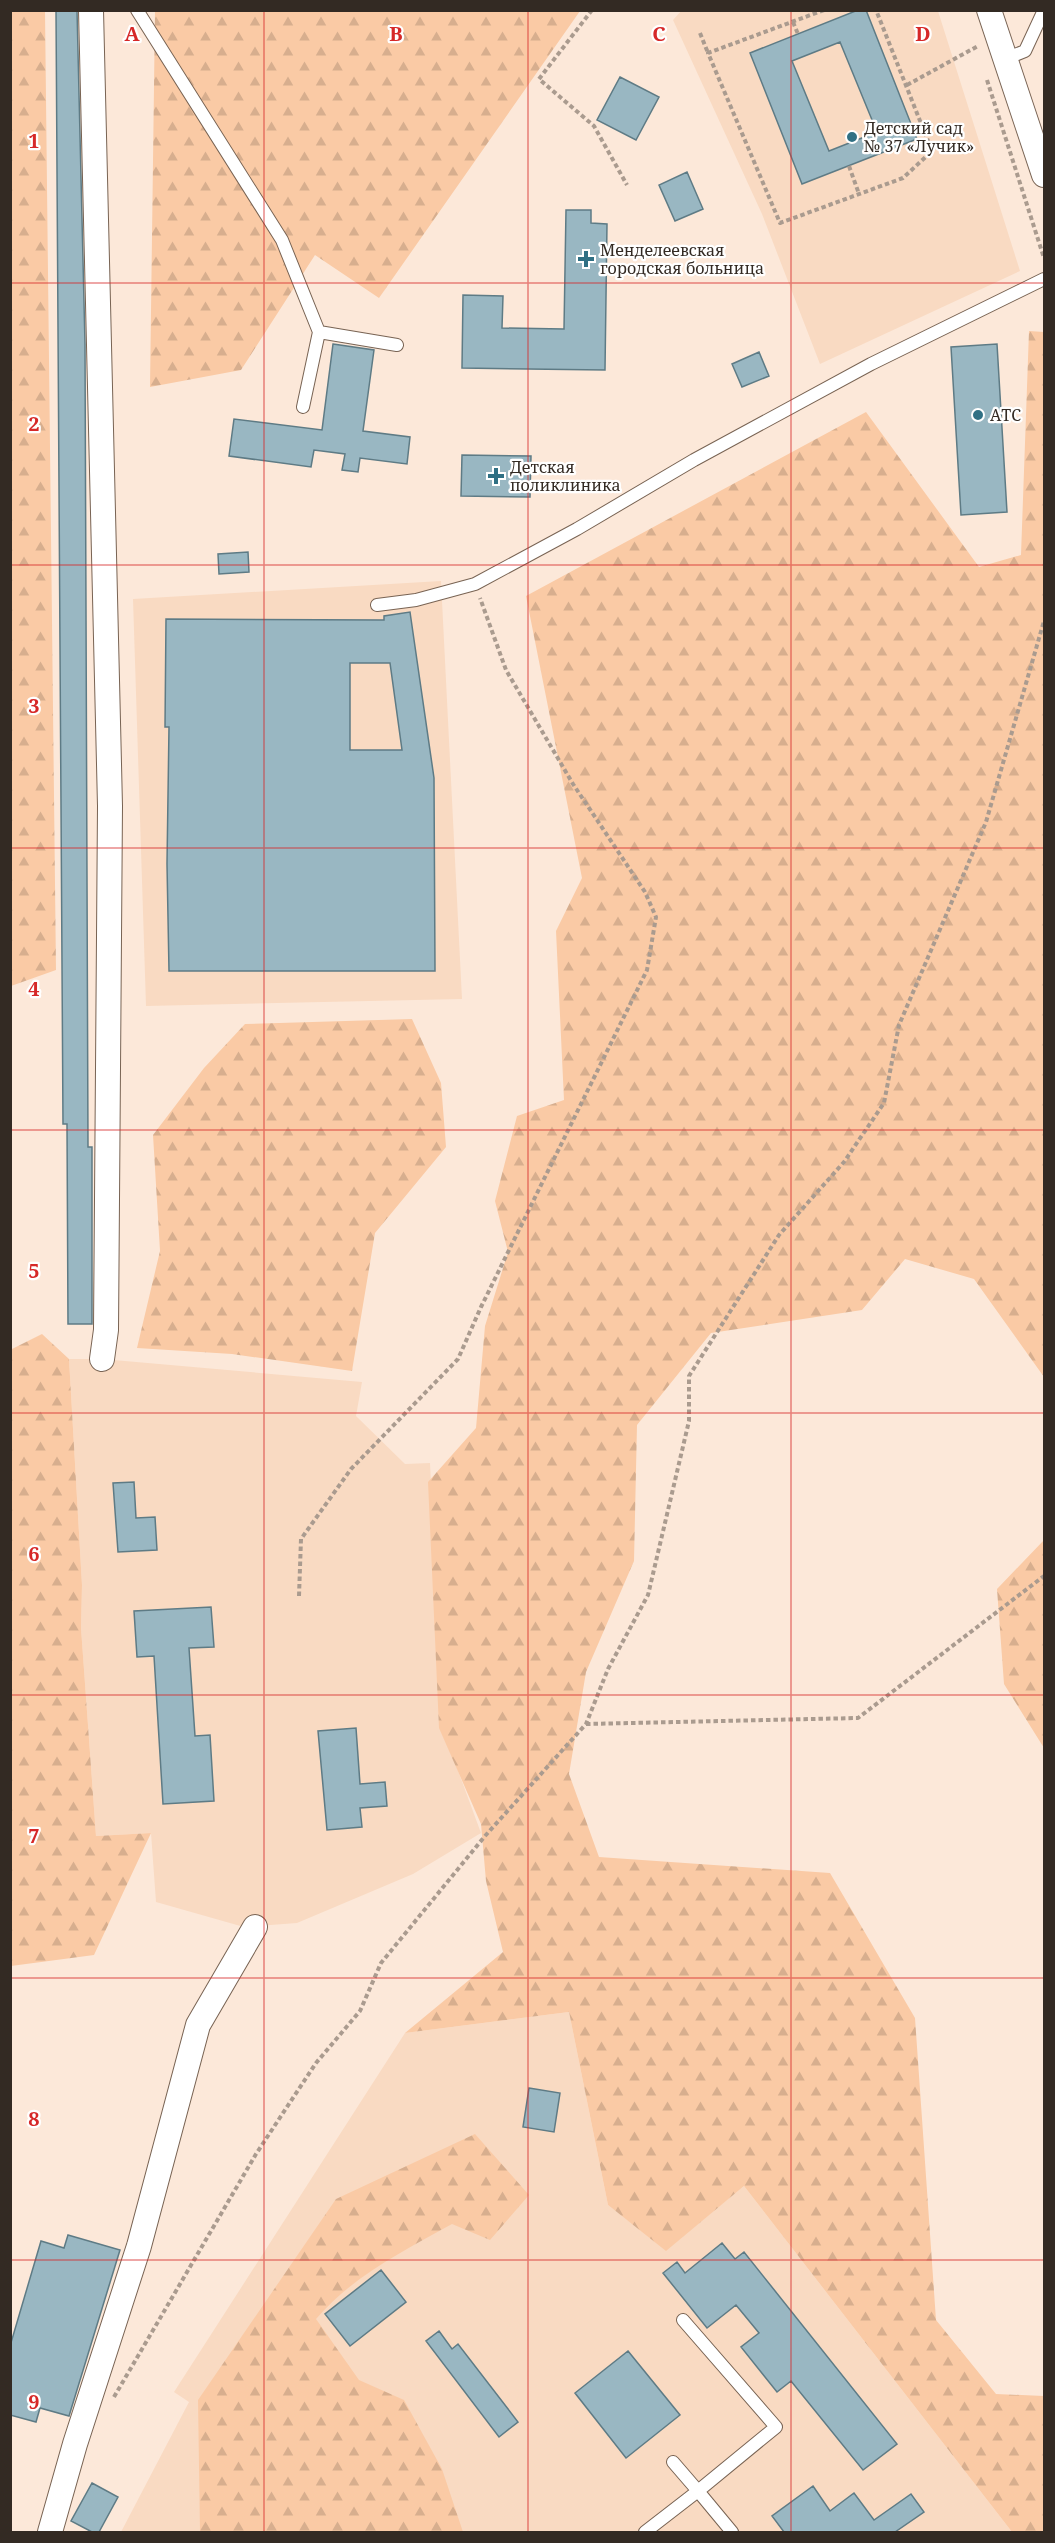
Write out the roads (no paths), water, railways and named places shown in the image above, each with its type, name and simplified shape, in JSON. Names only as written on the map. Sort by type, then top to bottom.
[{"type":"street","points":[[91,10],[110,806],[106,1330],[102,1359]]},
{"type":"street","points":[[989,10],[987,42],[1005,59],[1044,175]]},
{"type":"street","points":[[50,2532],[75,2444],[139,2246],[198,2025],[255,1927]]},
{"type":"lane","points":[[137,10],[282,240],[319,332],[303,408]]},
{"type":"lane","points":[[1005,59],[1025,51],[1044,10]]},
{"type":"lane","points":[[377,605],[416,600],[475,584],[577,529],[694,460],[861,370],[1044,279]]},
{"type":"lane","points":[[319,332],[397,345]]},
{"type":"lane","points":[[645,2532],[776,2427],[682,2320]]},
{"type":"lane","points":[[673,2462],[732,2532]]},
{"type":"place","name":"Детский сад № 37 «Лучик»","points":[[852,137]]},
{"type":"place","name":"Менделеевская городская больница","points":[[586,259]]},
{"type":"place","name":"АТС","points":[[978,415]]},
{"type":"place","name":"Детская поликлиника","points":[[496,476]]}]
